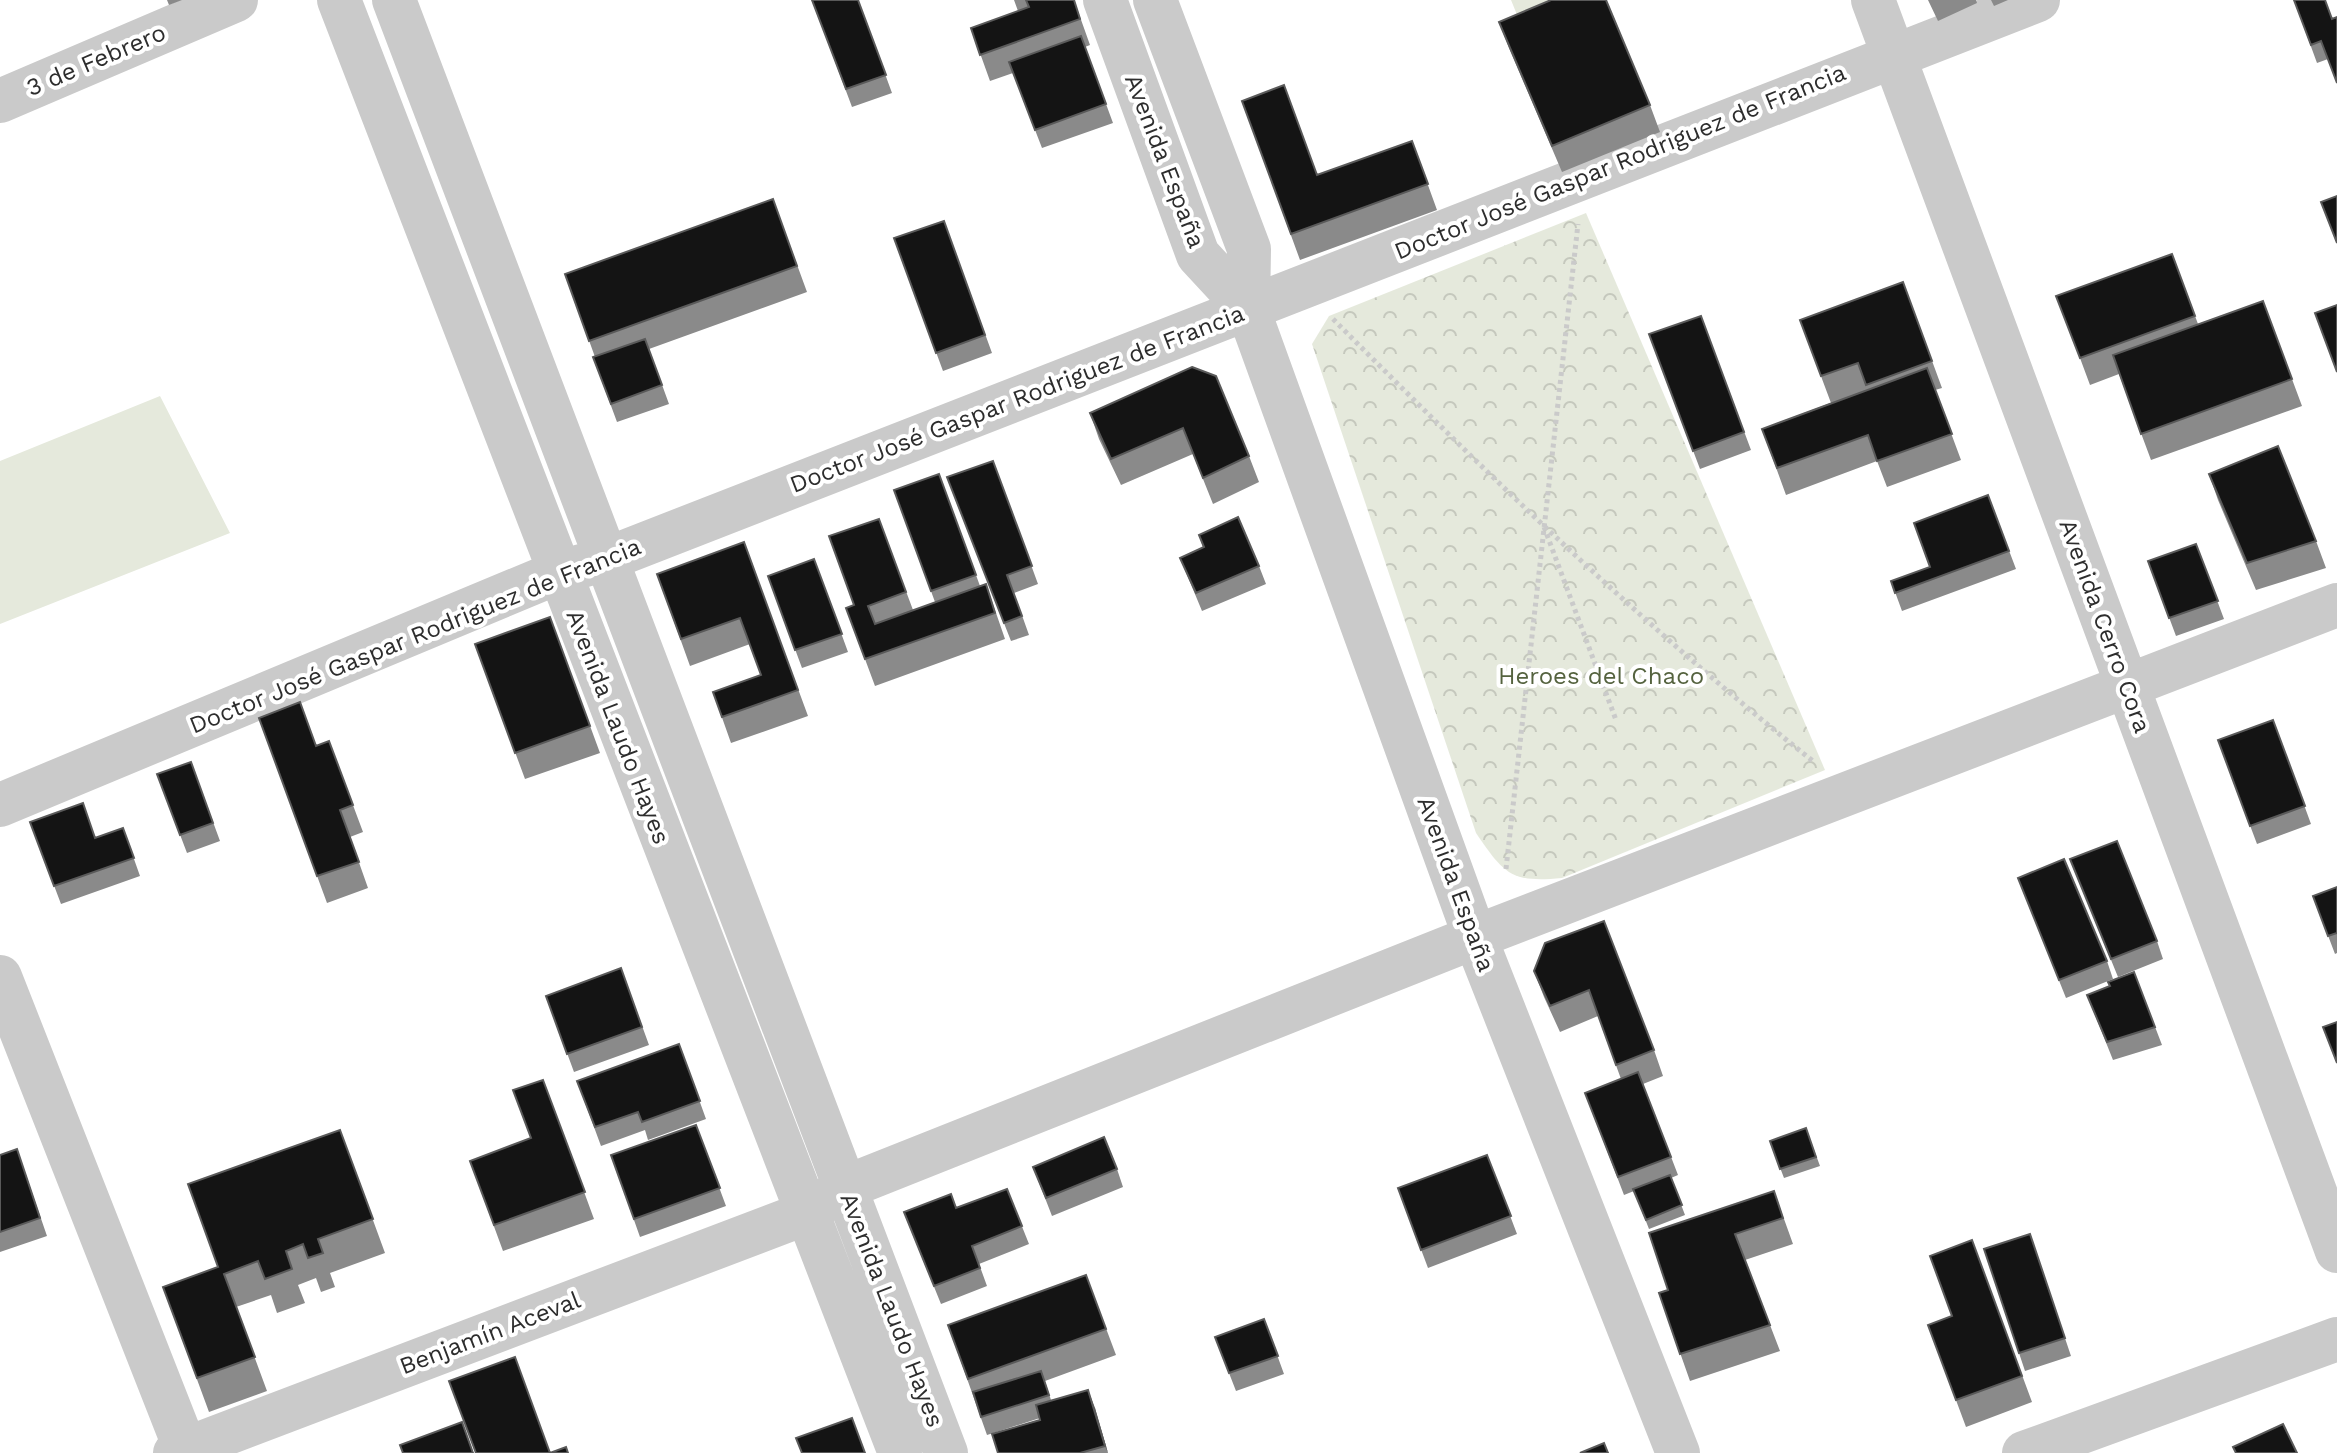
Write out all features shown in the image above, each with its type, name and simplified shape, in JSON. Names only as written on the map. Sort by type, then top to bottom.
[{"type":"street","name":"3 de Febrero","points":[[0,101],[236,0]]},
{"type":"street","name":"Avenida Laudo Hayes","points":[[339,0],[804,1214],[900,1453]]},
{"type":"street","name":"Avenida Laudo Hayes","points":[[394,0],[604,560],[946,1453]]},
{"type":"street","name":"Avenida España","points":[[1105,0],[1198,255],[1248,309]]},
{"type":"street","name":"Avenida España","points":[[1155,0],[1249,249],[1248,309],[1475,937],[1678,1453]]},
{"type":"street","name":"Avenida Cerro Cora","points":[[1873,0],[2337,1251]]},
{"type":"street","name":"Doctor José Gaspar Rodriguez de Francia","points":[[0,805],[559,572],[604,560],[2038,0]]},
{"type":"street","name":"Benjamín Aceval","points":[[183,1452],[804,1214],[846,1187],[1475,937],[2128,689],[2337,605]]},
{"type":"street","points":[[0,977],[183,1452]]},
{"type":"street","points":[[2024,1453],[2337,1339]]},
{"type":"path","points":[[1506,869],[1579,215]]},
{"type":"path","points":[[1329,316],[1544,526],[1672,643],[1825,770]]},
{"type":"path","points":[[1544,526],[1616,720]]},
{"type":"green space","points":[[1511,0],[1599,0],[1522,27]]},
{"type":"green space","name":"Heroes del Chaco","points":[[1586,213],[1825,770],[1562,878],[1531,879],[1510,873],[1502,867],[1476,833],[1312,344],[1329,316]]},
{"type":"green space","points":[[160,396],[230,533],[0,624],[0,461]]},
{"type":"building","points":[[812,0],[858,0],[886,75],[846,89]]},
{"type":"building","points":[[1026,0],[1074,0],[1080,19],[980,55],[971,28],[1029,7]]},
{"type":"building","points":[[1551,0],[1606,0],[1650,105],[1552,146],[1499,22]]},
{"type":"building","points":[[2294,0],[2325,0],[2332,19],[2337,17],[2337,83],[2321,41],[2311,45]]},
{"type":"building","points":[[1081,36],[1106,104],[1035,130],[1009,62]]},
{"type":"building","points":[[1284,85],[1317,175],[1412,141],[1428,184],[1291,234],[1242,101]]},
{"type":"building","points":[[2337,196],[2337,243],[2321,202]]},
{"type":"building","points":[[773,199],[797,266],[589,341],[565,274]]},
{"type":"building","points":[[944,221],[985,335],[936,353],[894,238]]},
{"type":"building","points":[[2172,254],[2195,316],[2080,358],[2056,296]]},
{"type":"building","points":[[1903,282],[1932,361],[1866,385],[1858,363],[1821,376],[1800,320]]},
{"type":"building","points":[[2263,301],[2292,379],[2141,434],[2113,355]]},
{"type":"building","points":[[2337,305],[2337,372],[2315,313]]},
{"type":"building","points":[[1701,316],[1744,432],[1693,451],[1649,334]]},
{"type":"building","points":[[645,339],[662,385],[611,404],[593,357]]},
{"type":"building","points":[[1192,367],[1216,376],[1249,456],[1203,478],[1183,428],[1111,459],[1090,413]]},
{"type":"building","points":[[1927,368],[1952,434],[1877,461],[1868,435],[1777,468],[1762,429]]},
{"type":"building","points":[[2278,446],[2316,541],[2247,563],[2209,474]]},
{"type":"building","points":[[993,461],[1032,566],[1007,575],[1022,616],[1004,623],[947,477]]},
{"type":"building","points":[[939,474],[976,575],[931,591],[894,490]]},
{"type":"building","points":[[1988,495],[2009,551],[1895,593],[1891,581],[1930,567],[1914,523]]},
{"type":"building","points":[[1238,517],[1259,566],[1196,593],[1180,558],[1204,547],[1199,535]]},
{"type":"building","points":[[879,519],[906,592],[868,606],[875,624],[986,584],[995,613],[865,659],[846,608],[854,605],[829,536]]},
{"type":"building","points":[[744,542],[798,690],[722,717],[713,692],[761,675],[740,618],[681,639],[657,574]]},
{"type":"building","points":[[2196,544],[2218,601],[2169,618],[2148,561]]},
{"type":"building","points":[[814,559],[842,634],[795,650],[768,576]]},
{"type":"building","points":[[550,617],[590,726],[515,753],[475,644]]},
{"type":"building","points":[[300,702],[316,746],[329,741],[353,805],[340,810],[359,862],[317,876],[259,718]]},
{"type":"building","points":[[2273,720],[2305,806],[2250,826],[2218,740]]},
{"type":"building","points":[[191,762],[213,823],[180,835],[157,774]]},
{"type":"building","points":[[83,803],[95,838],[123,828],[134,858],[54,886],[30,822]]},
{"type":"building","points":[[2117,841],[2157,941],[2111,959],[2070,859]]},
{"type":"building","points":[[2064,859],[2107,961],[2059,980],[2018,878]]},
{"type":"building","points":[[2337,887],[2337,933],[2328,936],[2313,896]]},
{"type":"building","points":[[1604,921],[1654,1050],[1616,1065],[1589,990],[1550,1006],[1534,971],[1545,943]]},
{"type":"building","points":[[621,968],[642,1027],[567,1054],[546,996]]},
{"type":"building","points":[[2134,972],[2155,1027],[2107,1042],[2087,995],[2110,986],[2108,982]]},
{"type":"building","points":[[2337,1022],[2337,1063],[2323,1027]]},
{"type":"building","points":[[679,1044],[700,1101],[642,1122],[638,1112],[595,1127],[577,1081]]},
{"type":"building","points":[[1638,1072],[1671,1157],[1618,1177],[1585,1093]]},
{"type":"building","points":[[543,1080],[585,1192],[494,1225],[470,1161],[531,1138],[513,1090]]},
{"type":"building","points":[[696,1125],[720,1188],[634,1219],[611,1155]]},
{"type":"building","points":[[1806,1128],[1816,1157],[1780,1169],[1770,1141]]},
{"type":"building","points":[[340,1130],[373,1219],[318,1239],[323,1253],[308,1258],[303,1244],[286,1251],[292,1269],[265,1279],[258,1261],[224,1274],[255,1357],[197,1378],[163,1287],[218,1267],[188,1184]]},
{"type":"building","points":[[1104,1137],[1117,1169],[1046,1198],[1033,1167]]},
{"type":"building","points":[[17,1149],[40,1218],[0,1232],[0,1155]]},
{"type":"building","points":[[1487,1155],[1511,1216],[1421,1250],[1398,1188]]},
{"type":"building","points":[[1670,1175],[1682,1205],[1646,1220],[1633,1189]]},
{"type":"building","points":[[1007,1189],[1022,1226],[972,1246],[980,1268],[934,1286],[904,1212],[951,1194],[956,1208]]},
{"type":"building","points":[[1774,1191],[1783,1218],[1735,1234],[1770,1325],[1680,1354],[1659,1293],[1668,1290],[1649,1233]]},
{"type":"building","points":[[2030,1234],[2065,1338],[2019,1353],[1984,1249]]},
{"type":"building","points":[[1972,1240],[2022,1376],[1956,1400],[1928,1325],[1952,1316],[1930,1256]]},
{"type":"building","points":[[1086,1275],[1106,1329],[968,1379],[948,1325]]},
{"type":"building","points":[[1264,1319],[1278,1356],[1229,1373],[1215,1337]]},
{"type":"building","points":[[515,1357],[550,1453],[476,1453],[449,1381]]},
{"type":"building","points":[[1041,1371],[1049,1395],[981,1417],[973,1392]]},
{"type":"building","points":[[1088,1390],[1105,1446],[1080,1453],[998,1453],[992,1434],[1040,1420],[1036,1405]]},
{"type":"building","points":[[852,1418],[865,1453],[802,1453],[796,1438]]},
{"type":"building","points":[[462,1422],[473,1453],[403,1453],[400,1445]]},
{"type":"building","points":[[2283,1424],[2297,1453],[2236,1453],[2233,1447]]},
{"type":"building","points":[[1604,1443],[1608,1453],[1580,1453]]},
{"type":"building","points":[[566,1447],[568,1453],[550,1453]]}]
